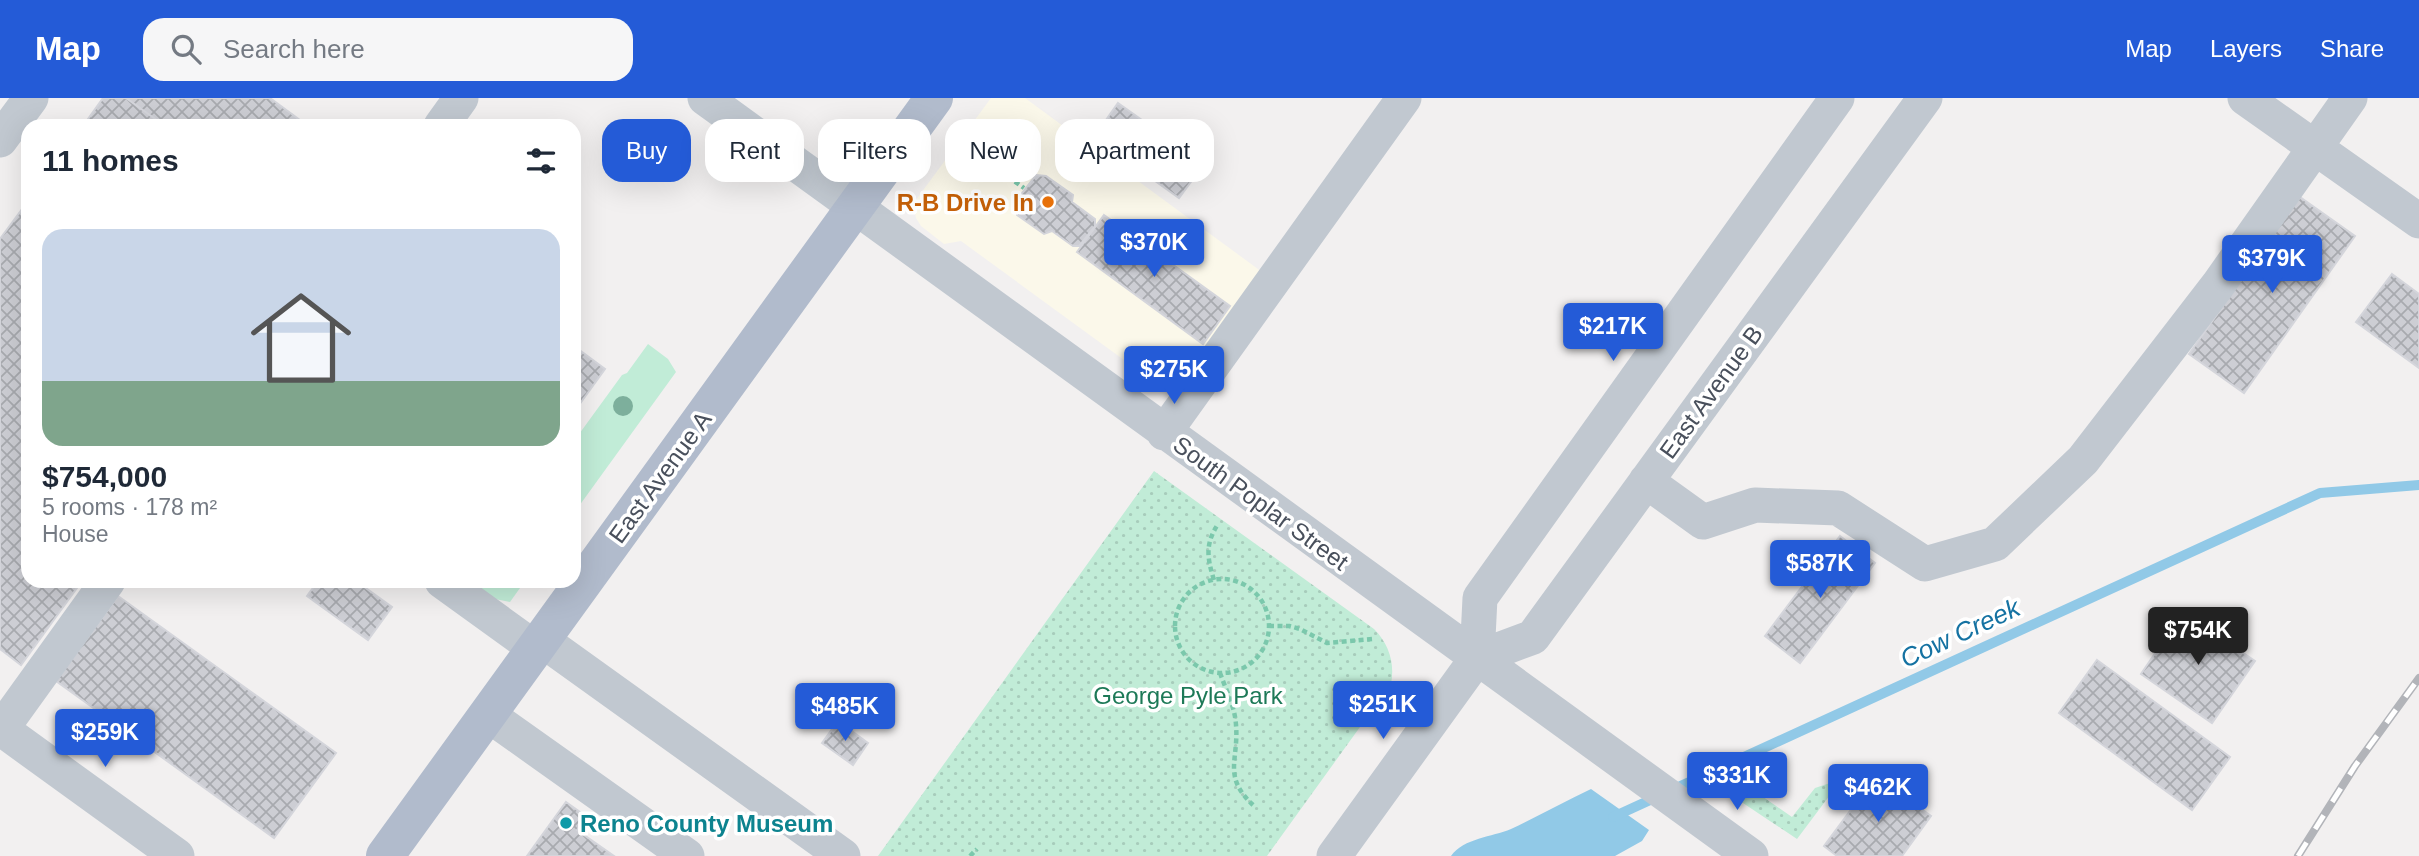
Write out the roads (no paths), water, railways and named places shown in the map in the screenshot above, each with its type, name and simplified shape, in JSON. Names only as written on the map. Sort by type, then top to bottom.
[{"type":"main road","name":"East Avenue A","points":[[581,586],[934,98]]},
{"type":"main road","name":"East Avenue A","points":[[385,856],[579,588]]},
{"type":"street","points":[[0,140],[31,98]]},
{"type":"street","name":"South Poplar Street","points":[[705,98],[1751,856]]},
{"type":"street","points":[[1164,433],[1404,98]]},
{"type":"street","points":[[1334,856],[1477,658],[1479,598],[1837,98]]},
{"type":"street","name":"East Avenue B","points":[[1477,658],[1532,637],[1925,98]]},
{"type":"street","points":[[2245,98],[2419,221]]},
{"type":"street","points":[[1646,481],[1703,522],[1755,505],[1838,508],[1925,564],[1995,544],[2083,460],[2218,285],[2350,98]]},
{"type":"street","points":[[103,588],[1,729],[177,856]]},
{"type":"street","points":[[453,588],[539,644],[843,856]]},
{"type":"street","points":[[487,714],[687,856]]},
{"type":"water","points":[[1591,789],[1649,830],[1642,841],[1615,856],[1451,856],[1463,845],[1511,829]]},
{"type":"waterway","name":"Cow Creek","points":[[1613,817],[2320,493],[2419,485]]},
{"type":"railway","points":[[2298,856],[2355,766],[2419,678]]},
{"type":"place","name":"R-B Drive In","points":[[1048,202]]},
{"type":"place","name":"Reno County Museum","points":[[566,823]]},
{"type":"park label","name":"George Pyle Park","points":[[1188,695]]}]
